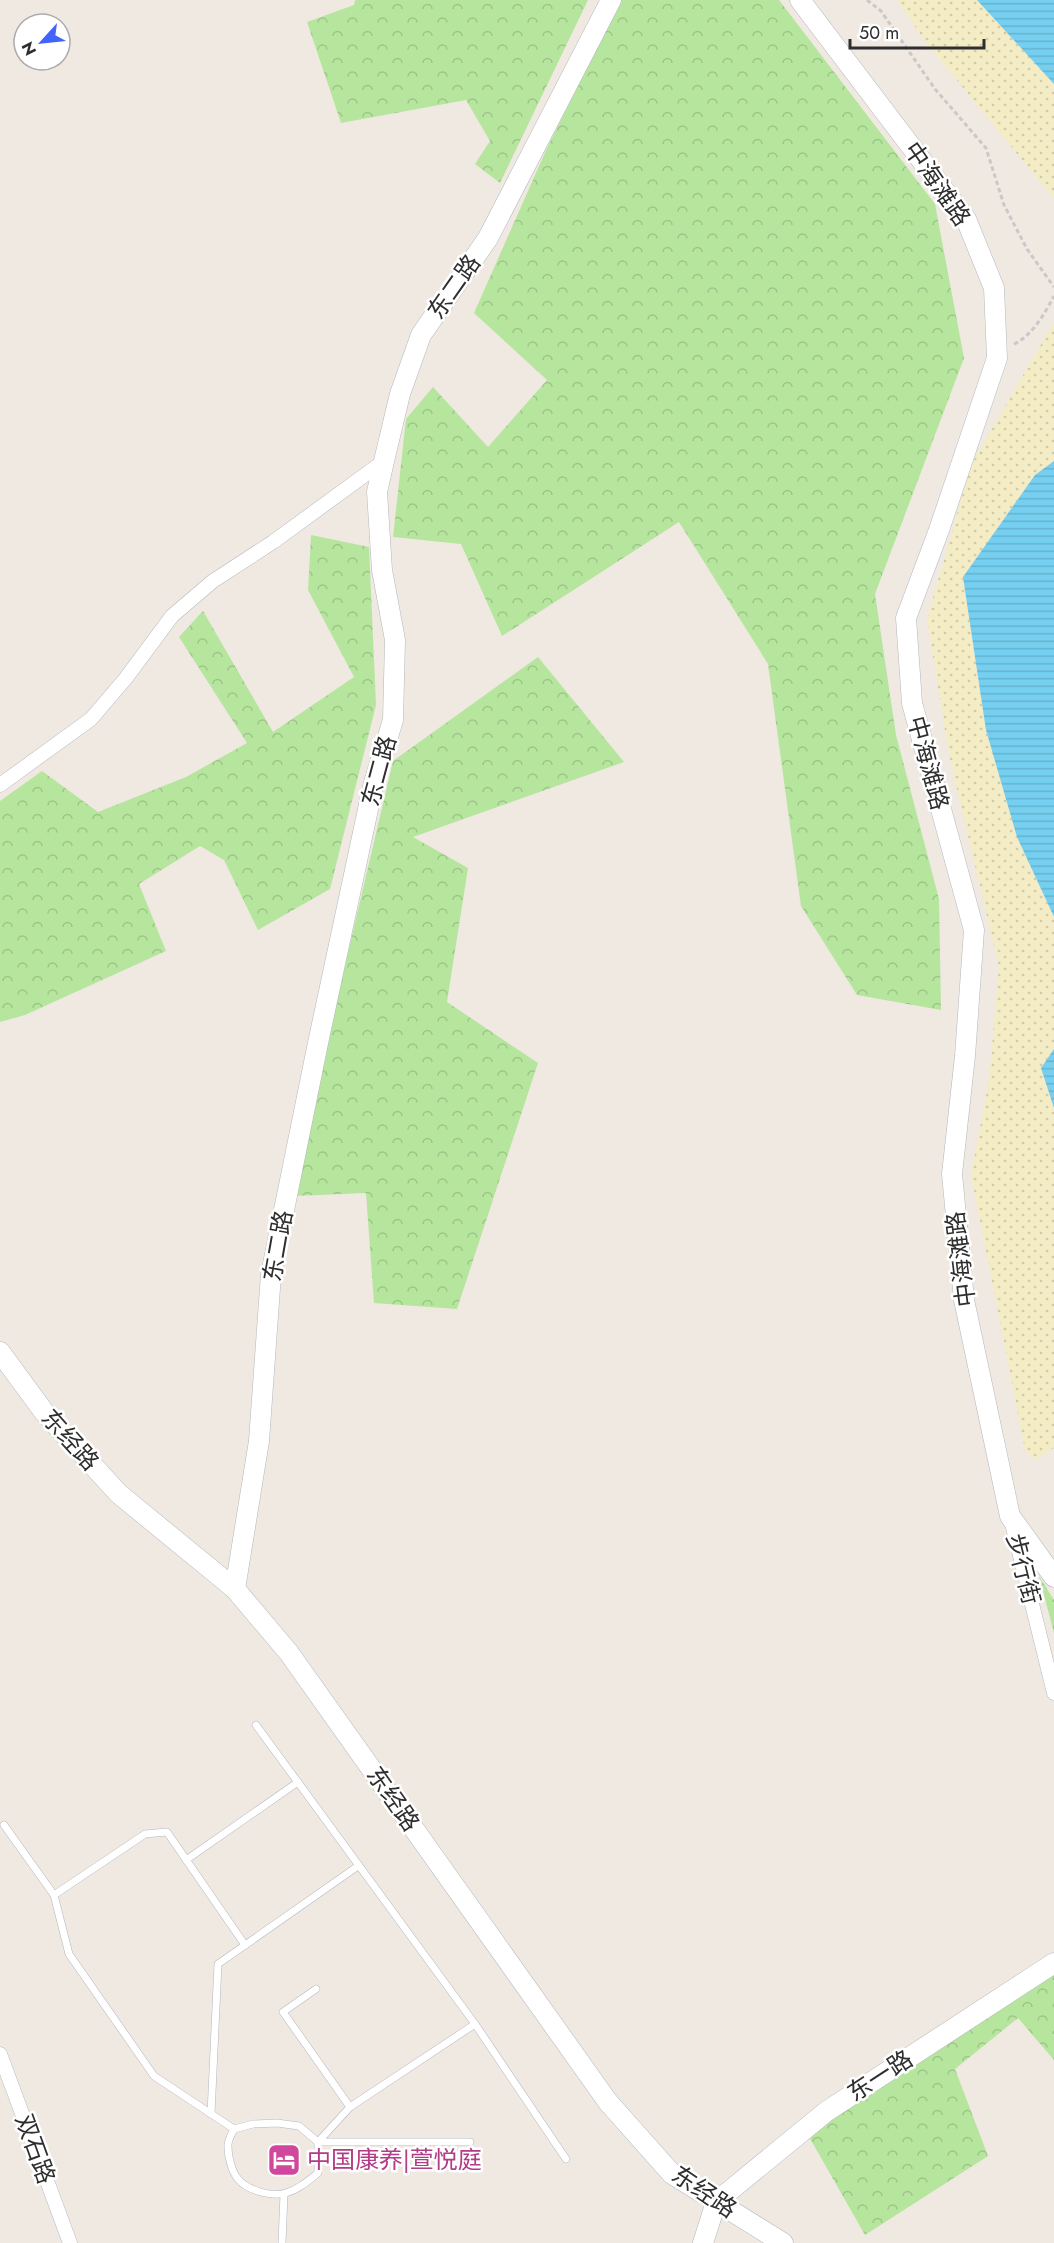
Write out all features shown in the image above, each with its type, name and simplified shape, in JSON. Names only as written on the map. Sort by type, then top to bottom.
[{"type":"main road","name":"东二路","points":[[235,1589],[259,1441],[272,1274],[373,786],[393,720],[395,640],[382,570],[377,492],[384,461],[400,394],[421,335],[488,238],[611,0]]},
{"type":"main road","name":"中海滩路","points":[[801,0],[966,219],[994,288],[997,358],[906,618],[912,703],[974,930],[965,1056],[952,1174],[964,1300],[1010,1515],[1054,1577]]},
{"type":"main road","name":"东经路","points":[[0,1352],[44,1412],[119,1494],[235,1589],[289,1653],[608,2102],[672,2174],[783,2243]]},
{"type":"main road","name":"东一路","points":[[716,2202],[827,2111],[1054,1963]]},
{"type":"main road","points":[[703,2243],[716,2202]]},
{"type":"street","points":[[0,785],[91,719],[126,678],[172,616],[196,595],[384,461]]},
{"type":"street","name":"步行街","points":[[1010,1515],[1054,1693]]},
{"type":"street","name":"双石路","points":[[0,2054],[70,2243]]},
{"type":"lane","points":[[256,1725],[475,2024],[566,2159]]},
{"type":"lane","points":[[186,1860],[298,1782]]},
{"type":"lane","points":[[4,1825],[54,1894],[69,1954],[154,2076],[234,2129],[253,2124],[277,2123],[299,2126],[318,2142],[470,2142]]},
{"type":"lane","points":[[54,1894],[145,1834],[167,1832],[245,1945]]},
{"type":"lane","points":[[211,2114],[218,1964],[358,1866]]},
{"type":"lane","points":[[316,1989],[283,2012],[350,2107]]},
{"type":"lane","points":[[234,2129],[227,2145],[238,2179],[251,2188],[269,2194],[284,2194],[300,2187],[318,2173],[318,2142],[350,2107],[475,2024]]},
{"type":"lane","points":[[282,2243],[284,2194]]},
{"type":"path","points":[[867,0],[881,12],[935,89],[986,148],[1004,205],[1027,249],[1054,287]]},
{"type":"path","points":[[997,351],[1020,342],[1042,318],[1054,296]]},
{"type":"green space","points":[[355,0],[588,0],[500,183],[475,164],[490,141],[466,100],[341,123],[307,22],[354,5]]},
{"type":"green space","points":[[621,0],[779,0],[935,204],[964,358],[875,594],[896,735],[939,899],[941,1010],[857,995],[801,906],[768,664],[679,522],[502,636],[461,544],[393,537],[406,419],[433,387],[488,447],[547,380],[474,313],[547,148]]},
{"type":"green space","points":[[311,535],[369,547],[376,705],[330,889],[258,930],[224,860],[200,846],[139,884],[166,951],[25,1015],[0,1022],[0,801],[42,771],[98,812],[186,777],[247,743],[179,637],[203,611],[273,732],[354,677],[308,590]]},
{"type":"green space","points":[[538,657],[624,762],[413,837],[468,868],[447,1002],[538,1063],[457,1309],[374,1303],[366,1193],[294,1196],[300,1157],[393,761]]},
{"type":"green space","points":[[1039,1576],[1054,1600],[1054,1633]]},
{"type":"green space","points":[[1054,1967],[1054,2060],[1018,2018],[955,2069],[988,2156],[865,2235],[808,2135]]},
{"type":"sand","points":[[897,0],[977,0],[1054,84],[1054,199],[924,40]]},
{"type":"sand","points":[[1054,322],[1054,461],[1035,475],[963,577],[986,730],[1017,837],[1054,917],[1054,1049],[1041,1068],[1054,1108],[1054,1448],[1035,1460],[1025,1450],[971,1175],[989,1080],[999,967],[949,755],[927,619],[971,465]]},
{"type":"water","points":[[977,0],[1054,0],[1054,84]]},
{"type":"water","points":[[1054,461],[1054,917],[1017,837],[986,730],[963,577],[1035,475]]},
{"type":"water","points":[[1054,1049],[1054,1108],[1041,1068]]},
{"type":"place","name":"中国康养|萱悦庭","points":[[284,2160]]}]
